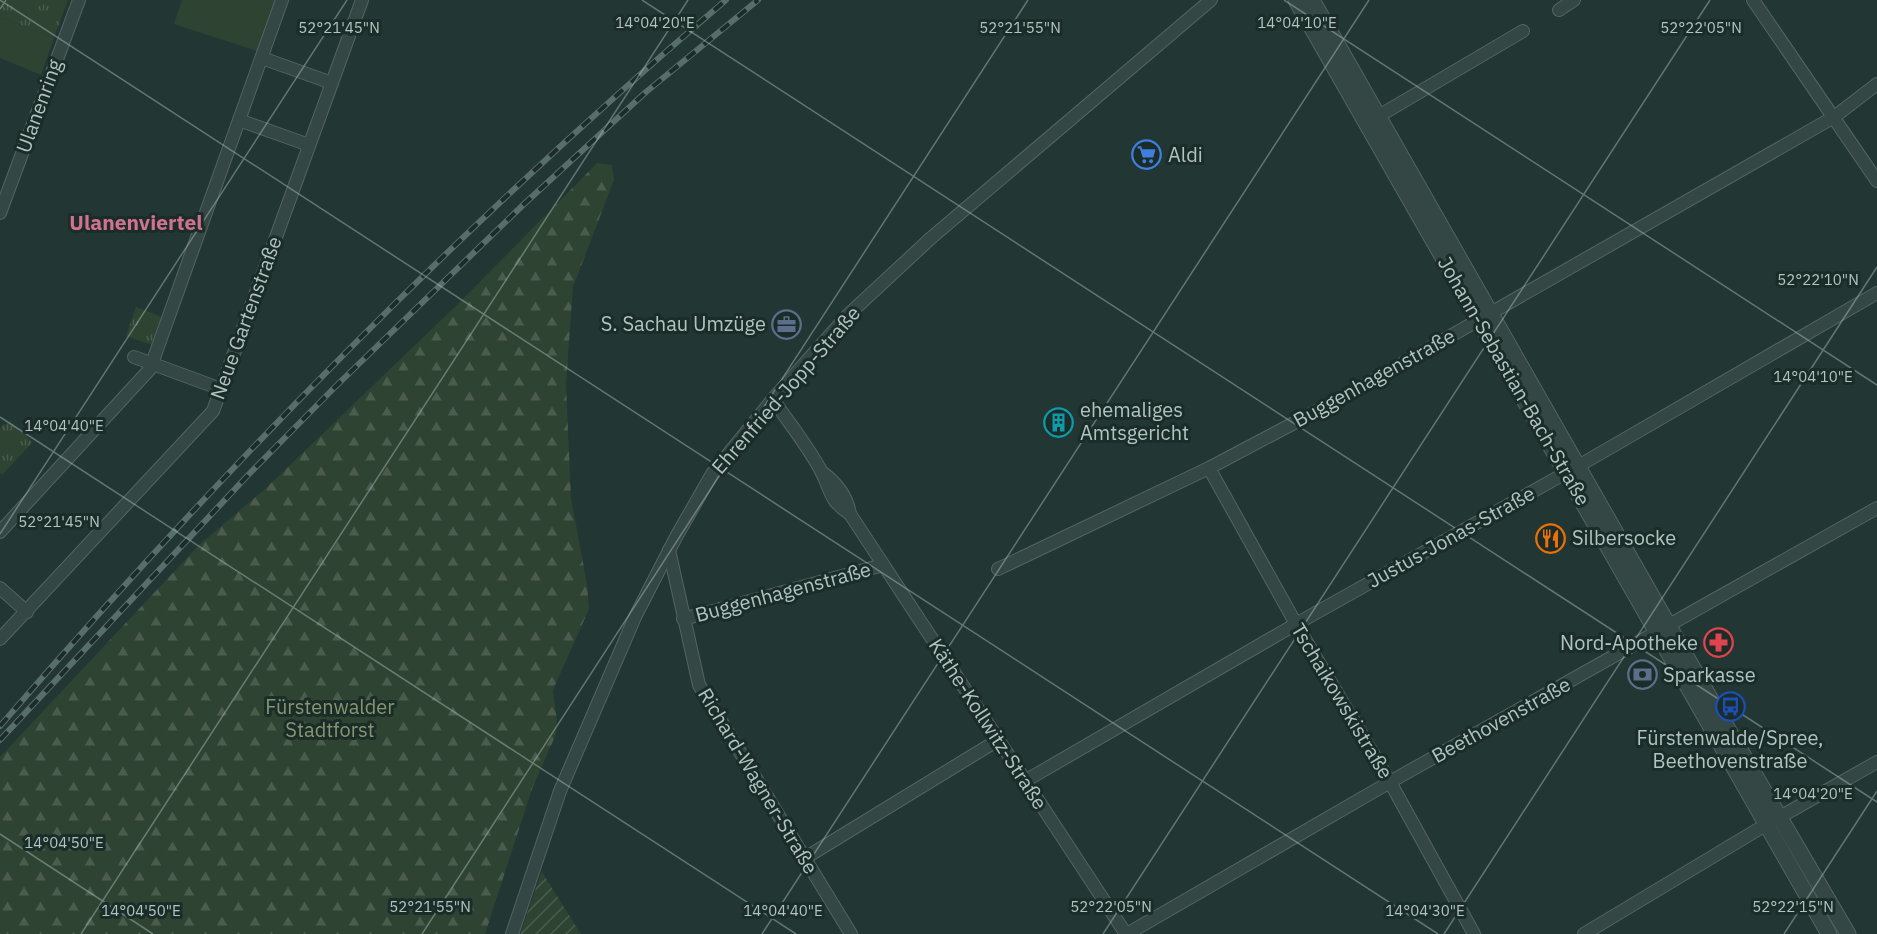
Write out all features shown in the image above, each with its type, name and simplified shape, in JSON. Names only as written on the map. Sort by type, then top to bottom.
[{"type":"street","name":"Ulanenring","points":[[0,213],[79,0]]},
{"type":"street","points":[[0,532],[150,369],[282,0]]},
{"type":"street","name":"Neue Gartenstraße","points":[[0,639],[213,411],[362,0]]},
{"type":"street","name":"Ehrenfried-Jopp-Straße","points":[[512,934],[560,791],[636,617],[669,550],[712,474],[773,399],[848,315],[931,238],[1211,0]]},
{"type":"street","name":"Johann-Sebastian-Bach-Straße","points":[[1296,0],[1373,120],[1773,820]]},
{"type":"street","name":"Johann-Sebastian-Bach-Straße","points":[[1312,0],[1373,120]]},
{"type":"street","points":[[1559,10],[1574,0]]},
{"type":"street","points":[[1753,0],[1877,182]]},
{"type":"street","points":[[1373,120],[1523,31]]},
{"type":"street","points":[[262,58],[332,83]]},
{"type":"street","name":"Buggenhagenstraße","points":[[998,568],[1209,468],[1349,393],[1834,117],[1877,84]]},
{"type":"street","points":[[239,120],[309,145]]},
{"type":"street","name":"Justus-Jonas-Straße","points":[[1025,781],[1877,293]]},
{"type":"street","points":[[134,357],[221,389]]},
{"type":"street","name":"Käthe-Kollwitz-Straße","points":[[773,399],[823,473],[830,494],[839,507],[850,514],[1127,934]]},
{"type":"street","name":"Tschaikowskistraße","points":[[1209,468],[1296,624],[1390,782],[1474,934]]},
{"type":"street","name":"Beethovenstraße","points":[[1127,934],[1390,782],[1877,508]]},
{"type":"street","name":"Richard-Wagner-Straße","points":[[669,550],[699,685],[851,934]]},
{"type":"street","name":"Buggenhagenstraße","points":[[683,619],[883,565]]},
{"type":"street","points":[[0,588],[27,612]]},
{"type":"street","points":[[805,858],[998,740]]},
{"type":"street","points":[[1584,934],[1773,820],[1877,762]]},
{"type":"street","points":[[1773,820],[1829,934]]},
{"type":"street","points":[[1773,820],[1848,934]]},
{"type":"green space","points":[[0,0],[68,0],[54,38],[0,17]]},
{"type":"green space","points":[[182,0],[276,0],[257,51],[174,24]]},
{"type":"green space","points":[[0,17],[54,38],[41,75],[0,58]]},
{"type":"green space","name":"Fürstenwalder Stadtforst","points":[[597,163],[612,165],[614,180],[573,287],[566,384],[571,498],[587,584],[589,609],[553,690],[557,720],[556,734],[532,789],[485,934],[0,934],[0,757],[199,545],[266,488],[460,302]]},
{"type":"green space","points":[[136,307],[162,317],[152,345],[126,336]]},
{"type":"green space","points":[[10,422],[33,442],[2,475],[0,473],[0,430],[2,425]]},
{"type":"green space","points":[[542,871],[545,877],[581,934],[520,934]]},
{"type":"railway","points":[[0,726],[171,535],[349,349],[534,171],[726,0]]},
{"type":"railway","points":[[0,740],[250,473],[335,387],[523,205],[646,92],[758,0]]},
{"type":"place","name":"Aldi","points":[[1147,155]]},
{"type":"place","name":"S. Sachau Umzüge","points":[[787,324]]},
{"type":"place","name":"ehemaliges Amtsgericht","points":[[1059,422]]},
{"type":"place","name":"Silbersocke","points":[[1551,538]]},
{"type":"place","name":"Nord-Apotheke","points":[[1719,643]]},
{"type":"place","name":"Sparkasse","points":[[1642,675]]},
{"type":"place","name":"Fürstenwalde/Spree, Beethovenstraße","points":[[1730,707]]},
{"type":"district","name":"Ulanenviertel","points":[[136,223]]}]
